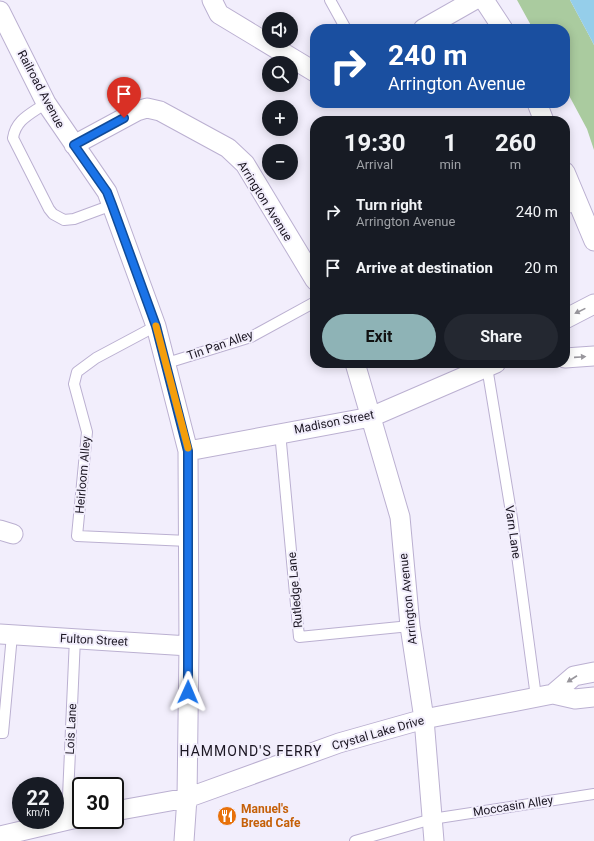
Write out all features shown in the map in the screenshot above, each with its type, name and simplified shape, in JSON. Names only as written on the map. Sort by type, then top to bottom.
[{"type":"street","points":[[212,0],[219,14],[310,69]]},
{"type":"street","points":[[432,24],[474,0]]},
{"type":"street","points":[[484,0],[500,24]]},
{"type":"street","name":"Railroad Avenue","points":[[0,11],[46,104],[107,192],[156,326],[167,363],[188,451],[189,646],[187,798],[184,841]]},
{"type":"street","name":"Arrington Avenue","points":[[74,145],[137,110],[147,108],[160,111],[228,148],[245,164],[310,272]]},
{"type":"street","points":[[571,207],[594,241]]},
{"type":"street","points":[[570,316],[594,304]]},
{"type":"street","points":[[570,358],[594,356]]},
{"type":"street","name":"Arrington Avenue","points":[[357,368],[400,517],[410,626],[424,719],[434,841]]},
{"type":"street","name":"Madison Street","points":[[188,451],[280,432],[371,416],[484,368]]},
{"type":"street","name":"Fulton Street","points":[[6,634],[189,646]]},
{"type":"street","name":"Crystal Lake Drive","points":[[545,696],[574,676],[594,672]]},
{"type":"street","name":"Crystal Lake Drive","points":[[124,809],[187,798],[340,743],[424,719],[545,696],[575,698],[594,697]]},
{"type":"street","points":[[0,836],[72,818]]},
{"type":"lane","points":[[330,0],[343,24]]},
{"type":"lane","points":[[46,104],[21,121],[15,128],[13,138],[49,209],[59,218],[68,220],[112,205]]},
{"type":"lane","name":"Tin Pan Alley","points":[[167,363],[251,337],[310,305]]},
{"type":"lane","name":"Heirloom Alley","points":[[156,326],[96,358],[77,372],[74,384],[87,432],[77,536],[188,542]]},
{"type":"lane","name":"Varn Lane","points":[[491,368],[512,518],[545,696]]},
{"type":"lane","name":"Rutledge Lane","points":[[280,432],[299,637],[410,626]]},
{"type":"lane","points":[[0,733],[3,733],[6,634]]},
{"type":"lane","name":"Lois Lane","points":[[74,777],[75,638]]},
{"type":"lane","name":"Moccasin Alley","points":[[355,841],[432,819],[594,794]]},
{"type":"green space","points":[[517,0],[570,0],[591,39],[594,45],[594,150],[587,129],[570,97],[570,24],[530,24]]},
{"type":"water","points":[[570,0],[594,0],[594,45],[591,39]]},
{"type":"slow traffic","points":[[156,326],[167,363],[188,448]]},
{"type":"place","name":"Manuel's Bread Cafe","points":[[227,816]]},
{"type":"district","name":"HAMMOND'S FERRY","points":[[251,751]]},
{"type":"route","points":[[124,118],[74,145],[107,192],[112,205],[156,326],[167,363],[188,451],[188,692]]}]
